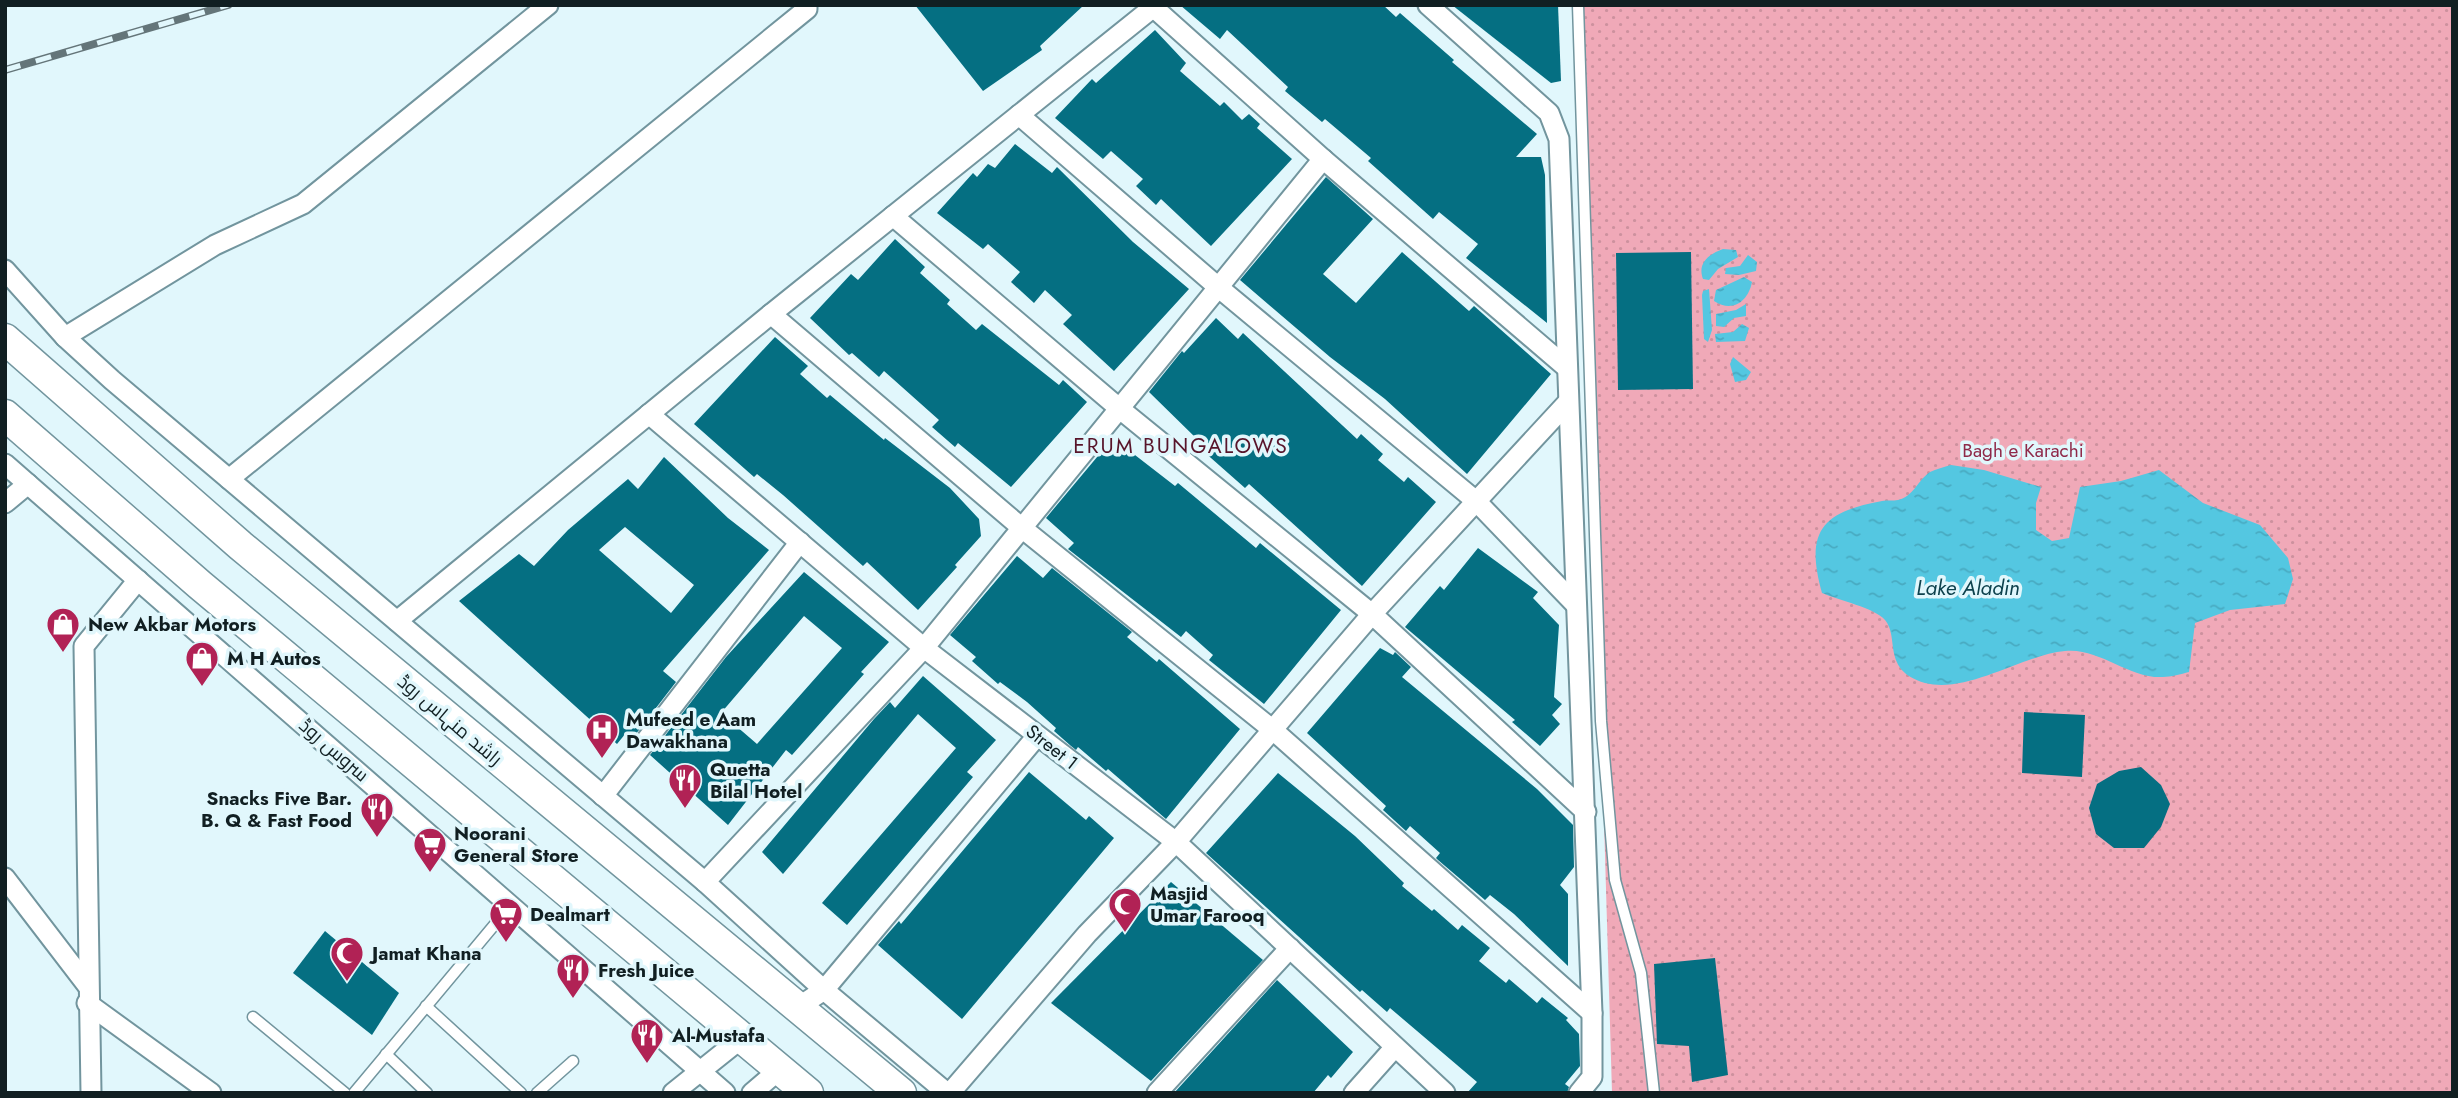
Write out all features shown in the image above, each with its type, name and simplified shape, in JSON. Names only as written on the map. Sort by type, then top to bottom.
[{"type":"main road","name":"راشد منہاس روڈ","points":[[11,342],[241,546],[901,1093]]},
{"type":"main road","points":[[5,415],[200,585],[808,1093]]},
{"type":"street","points":[[65,337],[215,245],[303,204],[548,5]]},
{"type":"street","points":[[1428,5],[1549,113],[1556,124],[1559,139],[1592,1013],[1592,1077],[1578,1093]]},
{"type":"street","points":[[229,479],[808,6]]},
{"type":"street","points":[[397,621],[771,314],[1154,6],[1323,159],[1566,368]]},
{"type":"street","points":[[1019,115],[1218,287],[1476,501],[1576,605]]},
{"type":"street","points":[[705,882],[923,648],[1323,159]]},
{"type":"street","points":[[893,216],[1120,409],[1372,614],[1586,812]]},
{"type":"street","points":[[5,270],[65,337],[111,380],[705,882],[824,990],[949,1093],[1087,933],[1176,842],[1372,614],[1568,402]]},
{"type":"street","points":[[771,314],[1022,528],[1273,730],[1592,1013]]},
{"type":"street","name":"Street 1","points":[[649,414],[923,648],[1176,842],[1445,1093]]},
{"type":"street","name":"سروس روڈ","points":[[5,464],[724,1093]]},
{"type":"street","points":[[5,503],[28,484]]},
{"type":"street","points":[[603,796],[800,542]]},
{"type":"street","points":[[91,1093],[87,994],[84,646],[138,580]]},
{"type":"street","points":[[797,1009],[824,990],[1037,736]]},
{"type":"street","points":[[5,878],[87,994],[211,1093]]},
{"type":"street","points":[[1157,1093],[1290,948]]},
{"type":"street","points":[[673,1093],[743,1037]]},
{"type":"street","points":[[1354,1093],[1395,1047]]},
{"type":"street","points":[[752,1093],[780,1069]]},
{"type":"lane","points":[[1578,5],[1601,721],[1607,819],[1615,880],[1641,973],[1654,1093]]},
{"type":"lane","points":[[354,1093],[511,905]]},
{"type":"lane","points":[[426,1006],[521,1093]]},
{"type":"lane","points":[[253,1017],[345,1093]]},
{"type":"lane","points":[[386,1054],[427,1093]]},
{"type":"lane","points":[[537,1093],[573,1061]]},
{"type":"green space","name":"Bagh e Karachi","points":[[1574,5],[2453,5],[2453,1093],[1612,1093],[1592,413]]},
{"type":"water","points":[[1723,249],[1736,250],[1738,257],[1718,269],[1709,280],[1703,279],[1703,264]]},
{"type":"water","points":[[1748,255],[1757,262],[1756,271],[1739,275],[1725,274],[1726,268],[1740,266]]},
{"type":"water","points":[[1744,277],[1752,282],[1747,295],[1738,304],[1727,306],[1714,301],[1716,290]]},
{"type":"water","points":[[1709,289],[1712,330],[1708,342],[1704,339],[1702,295],[1703,291]]},
{"type":"water","points":[[1746,304],[1746,316],[1734,318],[1724,327],[1716,326],[1716,314],[1736,310]]},
{"type":"water","points":[[1742,324],[1749,328],[1745,341],[1716,342],[1715,334],[1733,332]]},
{"type":"water","points":[[1733,357],[1751,372],[1746,380],[1735,382],[1730,364]]},
{"type":"water","name":"Lake Aladin","points":[[1951,465],[1984,470],[2041,487],[2036,503],[2036,530],[2052,541],[2069,538],[2080,487],[2121,481],[2159,470],[2203,503],[2260,525],[2288,558],[2293,579],[2285,604],[2230,610],[2195,623],[2189,672],[2173,676],[2150,676],[2090,654],[2065,651],[2031,659],[1977,679],[1942,685],[1925,683],[1902,670],[1897,662],[1885,620],[1865,608],[1822,593],[1817,572],[1817,540],[1823,528],[1844,511],[1903,498],[1930,472]]},
{"type":"building","points":[[915,5],[1084,5],[1040,46],[1042,50],[983,91]]},
{"type":"building","points":[[1180,5],[1383,5],[1396,17],[1400,13],[1454,60],[1452,62],[1537,134],[1516,157],[1541,157],[1545,175],[1547,323],[1466,258],[1478,244],[1439,212],[1433,219],[1368,161],[1371,158],[1325,119],[1322,122],[1285,91],[1288,87],[1227,30],[1220,39]]},
{"type":"building","points":[[1452,5],[1558,5],[1561,81],[1551,83]]},
{"type":"building","points":[[1155,30],[1186,63],[1180,71],[1220,106],[1224,102],[1242,120],[1249,114],[1260,124],[1257,128],[1292,159],[1211,246],[1161,199],[1156,205],[1136,186],[1143,179],[1111,151],[1103,159],[1055,118],[1092,79],[1096,83]]},
{"type":"building","points":[[1015,144],[1052,173],[1057,167],[1133,242],[1189,289],[1114,371],[1063,324],[1072,315],[1045,290],[1034,303],[1011,282],[1020,272],[988,244],[983,249],[937,213],[973,173],[977,177],[988,164],[995,168]]},
{"type":"building","points":[[1326,177],[1373,219],[1323,274],[1356,303],[1402,252],[1469,311],[1474,306],[1551,374],[1467,474],[1385,399],[1330,357],[1240,280]]},
{"type":"building","points":[[895,239],[925,267],[920,273],[950,300],[947,304],[976,330],[982,324],[1059,385],[1063,380],[1087,402],[1011,487],[958,443],[955,447],[932,427],[939,420],[884,371],[879,377],[852,353],[849,355],[810,318],[851,274],[858,280]]},
{"type":"building","points":[[1691,252],[1693,389],[1618,390],[1616,253]]},
{"type":"building","points":[[1216,318],[1238,339],[1243,333],[1357,439],[1361,434],[1383,454],[1378,460],[1404,482],[1408,477],[1436,502],[1362,586],[1249,484],[1245,488],[1194,443],[1198,440],[1149,392],[1182,351],[1184,353]]},
{"type":"building","points":[[775,337],[808,366],[800,374],[827,398],[830,395],[884,440],[885,438],[950,488],[979,519],[981,536],[918,610],[867,562],[863,566],[783,495],[757,474],[754,477],[694,424]]},
{"type":"building","points":[[1113,438],[1175,486],[1178,483],[1256,548],[1260,543],[1341,610],[1264,704],[1209,660],[1213,655],[1186,631],[1181,637],[1068,549],[1074,543],[1046,518]]},
{"type":"building","points":[[664,457],[728,518],[769,550],[663,671],[676,682],[632,739],[626,733],[617,744],[459,601],[519,554],[534,566],[568,530],[628,479],[638,489]],"holes":[[[625,527],[694,585],[671,613],[599,550]]]},
{"type":"building","points":[[1478,548],[1538,592],[1533,598],[1559,625],[1554,697],[1562,704],[1552,715],[1560,724],[1540,746],[1512,722],[1515,720],[1405,627],[1440,586],[1444,590]]},
{"type":"building","points":[[1017,556],[1043,578],[1052,568],[1132,632],[1127,637],[1157,662],[1159,659],[1240,729],[1166,819],[1108,769],[1106,771],[1078,747],[1076,750],[1071,746],[1054,731],[1056,728],[1027,702],[1000,682],[998,684],[972,661],[976,657],[950,635]]},
{"type":"building","points":[[804,572],[889,642],[792,755],[786,750],[728,825],[650,755],[726,657]],"holes":[[[804,616],[842,648],[757,744],[721,713]]]},
{"type":"building","points":[[1380,648],[1393,655],[1395,652],[1411,667],[1402,677],[1537,789],[1573,825],[1574,867],[1560,885],[1568,894],[1568,966],[1514,914],[1490,895],[1485,900],[1438,860],[1436,858],[1440,853],[1410,826],[1406,831],[1383,810],[1386,806],[1307,733]]},
{"type":"building","points":[[923,676],[996,740],[967,772],[973,777],[847,925],[822,903],[956,748],[918,714],[783,874],[762,852],[874,719],[890,702],[895,708]]},
{"type":"building","points":[[2024,712],[2085,715],[2082,777],[2022,773]]},
{"type":"building","points":[[2141,767],[2161,785],[2170,804],[2161,827],[2144,848],[2114,848],[2096,834],[2089,808],[2097,784],[2119,771]]},
{"type":"building","points":[[1029,772],[1086,820],[1089,816],[1114,838],[962,1019],[878,945],[899,921],[901,924]]},
{"type":"building","points":[[1278,773],[1355,836],[1404,883],[1402,886],[1432,911],[1434,909],[1458,930],[1462,925],[1490,948],[1479,961],[1506,983],[1509,979],[1537,1003],[1542,997],[1568,1018],[1566,1020],[1579,1034],[1580,1066],[1565,1084],[1569,1087],[1567,1093],[1467,1093],[1477,1082],[1390,1008],[1387,1012],[1362,990],[1360,992],[1206,853]]},
{"type":"building","points":[[1171,882],[1263,960],[1151,1081],[1051,1003]]},
{"type":"building","name":"Jamat Khana","points":[[325,931],[399,993],[372,1035],[293,973]]},
{"type":"building","points":[[1715,958],[1728,1075],[1692,1082],[1689,1046],[1657,1044],[1654,964]]},
{"type":"building","points":[[1277,980],[1353,1052],[1331,1078],[1328,1075],[1313,1093],[1174,1093]]},
{"type":"railway","points":[[5,70],[228,5]]},
{"type":"place","name":"New Akbar Motors","points":[[63,654]]},
{"type":"place","name":"M H Autos","points":[[202,688]]},
{"type":"place","name":"Mufeed e Aam Dawakhana","points":[[602,760]]},
{"type":"place","name":"Quetta Bilal Hotel","points":[[685,810]]},
{"type":"place","name":"Snacks Five Bar. B. Q & Fast Food","points":[[377,839]]},
{"type":"place","name":"Noorani General Store","points":[[430,874]]},
{"type":"place","name":"Masjid Umar Farooq","points":[[1125,934]]},
{"type":"place","name":"Dealmart","points":[[506,944]]},
{"type":"place","name":"Jamat Khana","points":[[347,983]]},
{"type":"place","name":"Fresh Juice","points":[[573,1000]]},
{"type":"place","name":"Al-Mustafa","points":[[647,1065]]},
{"type":"district","name":"ERUM BUNGALOWS","points":[[1181,446]]}]
